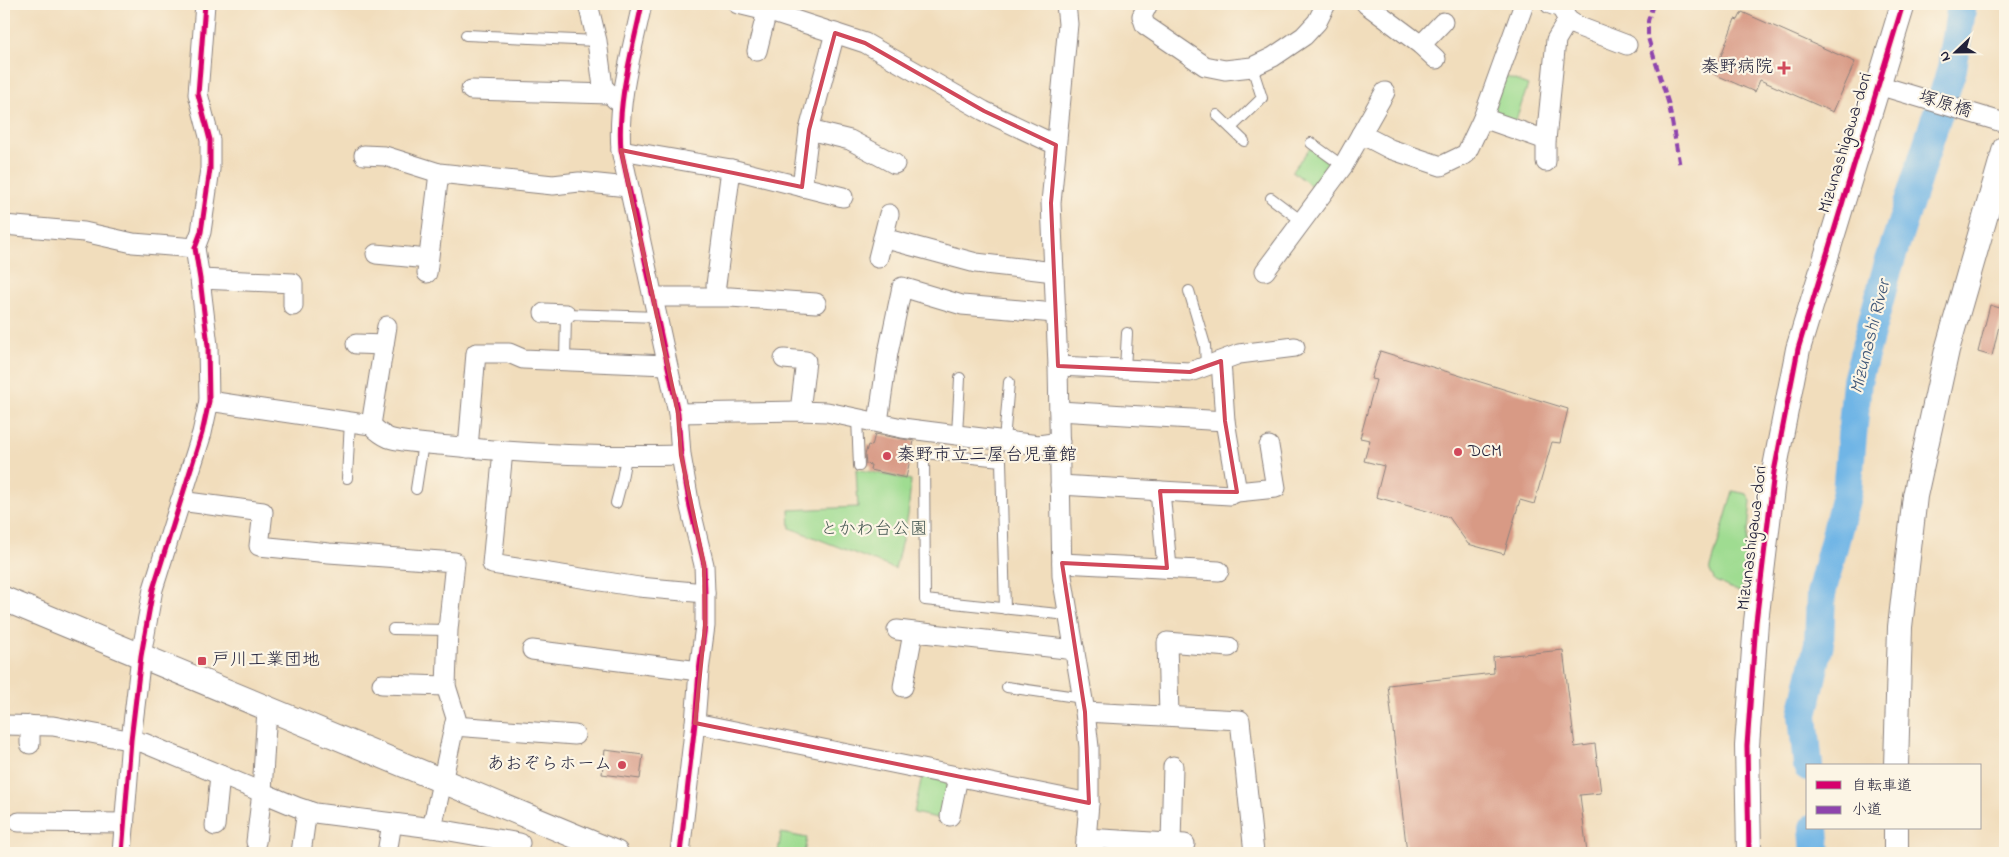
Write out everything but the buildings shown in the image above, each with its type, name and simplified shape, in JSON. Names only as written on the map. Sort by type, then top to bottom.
[{"type":"street","points":[[122,853],[131,740],[141,656],[153,589],[202,433],[209,401],[208,346],[195,248],[200,232],[210,168],[210,140],[198,94],[205,4]]},
{"type":"street","points":[[588,4],[597,41],[603,87],[616,100]]},
{"type":"street","points":[[642,4],[616,100],[621,150],[654,296],[666,365],[678,412],[681,455],[690,507],[704,565],[705,626],[698,671],[695,723],[680,853]]},
{"type":"street","points":[[738,4],[768,11],[865,43],[984,112],[1056,145]]},
{"type":"street","points":[[1066,4],[1068,24],[1051,203],[1058,366],[1062,576],[1084,705],[1089,747],[1089,803],[1086,846],[1178,844],[1177,778]]},
{"type":"street","points":[[1148,4],[1142,16],[1145,25],[1205,66],[1225,70],[1252,67],[1273,57],[1304,36],[1317,22],[1326,4]]},
{"type":"street","points":[[1366,4],[1421,45],[1436,59]]},
{"type":"street","points":[[1361,134],[1390,149],[1440,166],[1466,154],[1483,118],[1524,4]]},
{"type":"street","name":"Mizunashigawa-dori","points":[[1748,853],[1747,746],[1756,622],[1774,472],[1798,349],[1888,88],[1903,4]]},
{"type":"street","points":[[757,51],[768,11]]},
{"type":"street","points":[[1563,11],[1577,26],[1627,46]]},
{"type":"street","points":[[1546,162],[1546,140],[1556,40],[1563,11]]},
{"type":"street","points":[[1421,45],[1442,22]]},
{"type":"street","points":[[802,187],[809,130],[835,33]]},
{"type":"street","name":"塚原橋","points":[[1888,88],[1999,121]]},
{"type":"street","points":[[471,90],[526,100],[616,100]]},
{"type":"street","points":[[1265,271],[1343,166],[1385,92]]},
{"type":"street","points":[[1483,118],[1546,140]]},
{"type":"street","points":[[809,130],[850,140],[895,164]]},
{"type":"street","points":[[1896,764],[1900,627],[1915,496],[1947,350],[2005,148]]},
{"type":"street","points":[[621,150],[731,169],[843,197]]},
{"type":"street","points":[[364,154],[384,156],[439,173],[553,185],[579,182],[628,187]]},
{"type":"street","points":[[716,285],[731,169]]},
{"type":"street","points":[[376,254],[428,266],[439,173]]},
{"type":"street","points":[[878,258],[889,214]]},
{"type":"street","points":[[4,225],[84,232],[133,244],[195,248]]},
{"type":"street","points":[[883,238],[976,263],[1054,272]]},
{"type":"street","points":[[200,279],[293,284],[293,306]]},
{"type":"street","points":[[878,422],[888,353],[902,287],[962,305],[1055,313]]},
{"type":"street","points":[[654,296],[730,297],[816,303]]},
{"type":"street","points":[[544,313],[566,314]]},
{"type":"street","points":[[371,424],[387,326]]},
{"type":"street","points":[[356,344],[384,345]]},
{"type":"street","points":[[1058,366],[1190,372],[1239,354],[1295,347]]},
{"type":"street","points":[[468,448],[476,353],[509,353],[523,359],[666,365]]},
{"type":"street","points":[[784,360],[806,361],[800,411]]},
{"type":"street","points":[[1213,364],[1237,492]]},
{"type":"street","points":[[209,401],[371,424],[376,430],[390,438],[423,443],[503,451],[626,456],[681,455]]},
{"type":"street","points":[[1059,411],[1225,421]]},
{"type":"street","points":[[678,412],[827,412],[902,428],[1039,445],[1060,442]]},
{"type":"street","points":[[1060,485],[1230,495],[1237,492],[1278,496],[1269,446]]},
{"type":"street","points":[[503,451],[492,564],[638,587],[705,593]]},
{"type":"street","points":[[1160,491],[1167,568]]},
{"type":"street","points":[[180,501],[266,503],[259,546],[455,562],[448,630],[446,686],[456,718],[432,828]]},
{"type":"street","points":[[1062,563],[1219,571]]},
{"type":"street","points":[[4,599],[616,853]]},
{"type":"street","points":[[903,687],[905,631],[978,648],[1075,650]]},
{"type":"street","points":[[1169,715],[1167,642],[1229,647]]},
{"type":"street","points":[[532,650],[698,671]]},
{"type":"street","points":[[382,684],[446,686]]},
{"type":"street","points":[[1084,705],[1169,715],[1240,720],[1254,853]]},
{"type":"street","points":[[256,842],[262,792],[267,709]]},
{"type":"street","points":[[695,723],[1089,803]]},
{"type":"street","points":[[4,725],[53,726],[131,740],[152,746],[210,769],[220,775],[307,810],[432,828],[496,846],[520,843]]},
{"type":"street","points":[[30,725],[30,744]]},
{"type":"street","points":[[454,726],[575,735]]},
{"type":"street","points":[[215,826],[220,775]]},
{"type":"street","points":[[950,816],[958,777]]},
{"type":"street","points":[[301,853],[307,810]]},
{"type":"street","points":[[19,822],[66,830],[125,824]]},
{"type":"street","points":[[387,853],[392,823]]},
{"type":"street","points":[[1896,830],[1896,853]]},
{"type":"lane","points":[[466,35],[597,41]]},
{"type":"lane","points":[[1231,128],[1262,98],[1252,67]]},
{"type":"lane","points":[[1217,114],[1244,141]]},
{"type":"lane","points":[[1311,143],[1343,166]]},
{"type":"lane","points":[[1271,198],[1303,222]]},
{"type":"lane","points":[[1189,291],[1205,345],[1213,364]]},
{"type":"lane","points":[[565,361],[566,314],[658,317]]},
{"type":"lane","points":[[1125,369],[1127,333]]},
{"type":"lane","points":[[957,435],[960,378]]},
{"type":"lane","points":[[1004,441],[1009,382]]},
{"type":"lane","points":[[857,418],[859,466]]},
{"type":"lane","points":[[347,478],[350,421]]},
{"type":"lane","points":[[416,490],[423,443]]},
{"type":"lane","points":[[1005,609],[1004,599],[1001,461],[924,453],[925,600],[1001,608],[1011,609],[1021,610],[1068,615]]},
{"type":"lane","points":[[616,502],[622,484],[626,456]]},
{"type":"lane","points":[[393,630],[448,630]]},
{"type":"lane","points":[[1007,687],[1084,705]]},
{"type":"highlighted area","points":[[835,33],[865,43],[984,111],[1056,145],[1051,203],[1058,366],[1190,372],[1221,361],[1225,421],[1237,492],[1160,491],[1167,568],[1062,563],[1085,712],[1089,803],[695,723],[705,626],[704,565],[681,455],[678,413],[621,150],[802,187],[809,130]]},
{"type":"green space","points":[[1504,76],[1528,85],[1515,123],[1493,112]]},
{"type":"green space","points":[[1310,148],[1331,164],[1326,172],[1329,175],[1318,191],[1292,171]]},
{"type":"green space","name":"とかわ台公園","points":[[856,469],[911,480],[908,515],[895,569],[790,528],[789,510],[858,507]]},
{"type":"green space","points":[[1733,491],[1747,494],[1751,501],[1742,593],[1715,581],[1710,571]]},
{"type":"green space","points":[[922,776],[945,781],[949,787],[942,819],[914,813]]},
{"type":"green space","points":[[781,833],[807,838],[804,853],[778,853]]},
{"type":"waterway","name":"Mizunashi River","points":[[1808,764],[1803,715],[1819,643],[1821,594],[1847,492],[1857,381],[1887,270],[1952,69],[1962,4]]},
{"type":"waterway","name":"Mizunashi River","points":[[1814,830],[1816,853]]},
{"type":"marked path","points":[[1653,4],[1648,21],[1648,38],[1669,105],[1680,167]]},
{"type":"cycle path","points":[[122,853],[131,740],[141,656],[153,589],[202,433],[209,401],[208,346],[195,248],[201,232],[210,169],[210,140],[198,94],[205,4]]},
{"type":"cycle path","points":[[642,4],[623,94],[620,131],[621,150],[678,413],[681,455],[690,507],[704,565],[705,626],[680,853]]},
{"type":"cycle path","points":[[1749,853],[1747,746],[1756,622],[1774,472],[1798,349],[1903,4]]},
{"type":"place","name":"秦野病院","points":[[1784,68]]},
{"type":"place","name":"DCM","points":[[1458,452]]},
{"type":"place","name":"秦野市立三屋台児童館","points":[[887,456]]},
{"type":"place","name":"戸川工業団地","points":[[202,661]]},
{"type":"place","name":"あおぞらホーム","points":[[622,765]]}]
